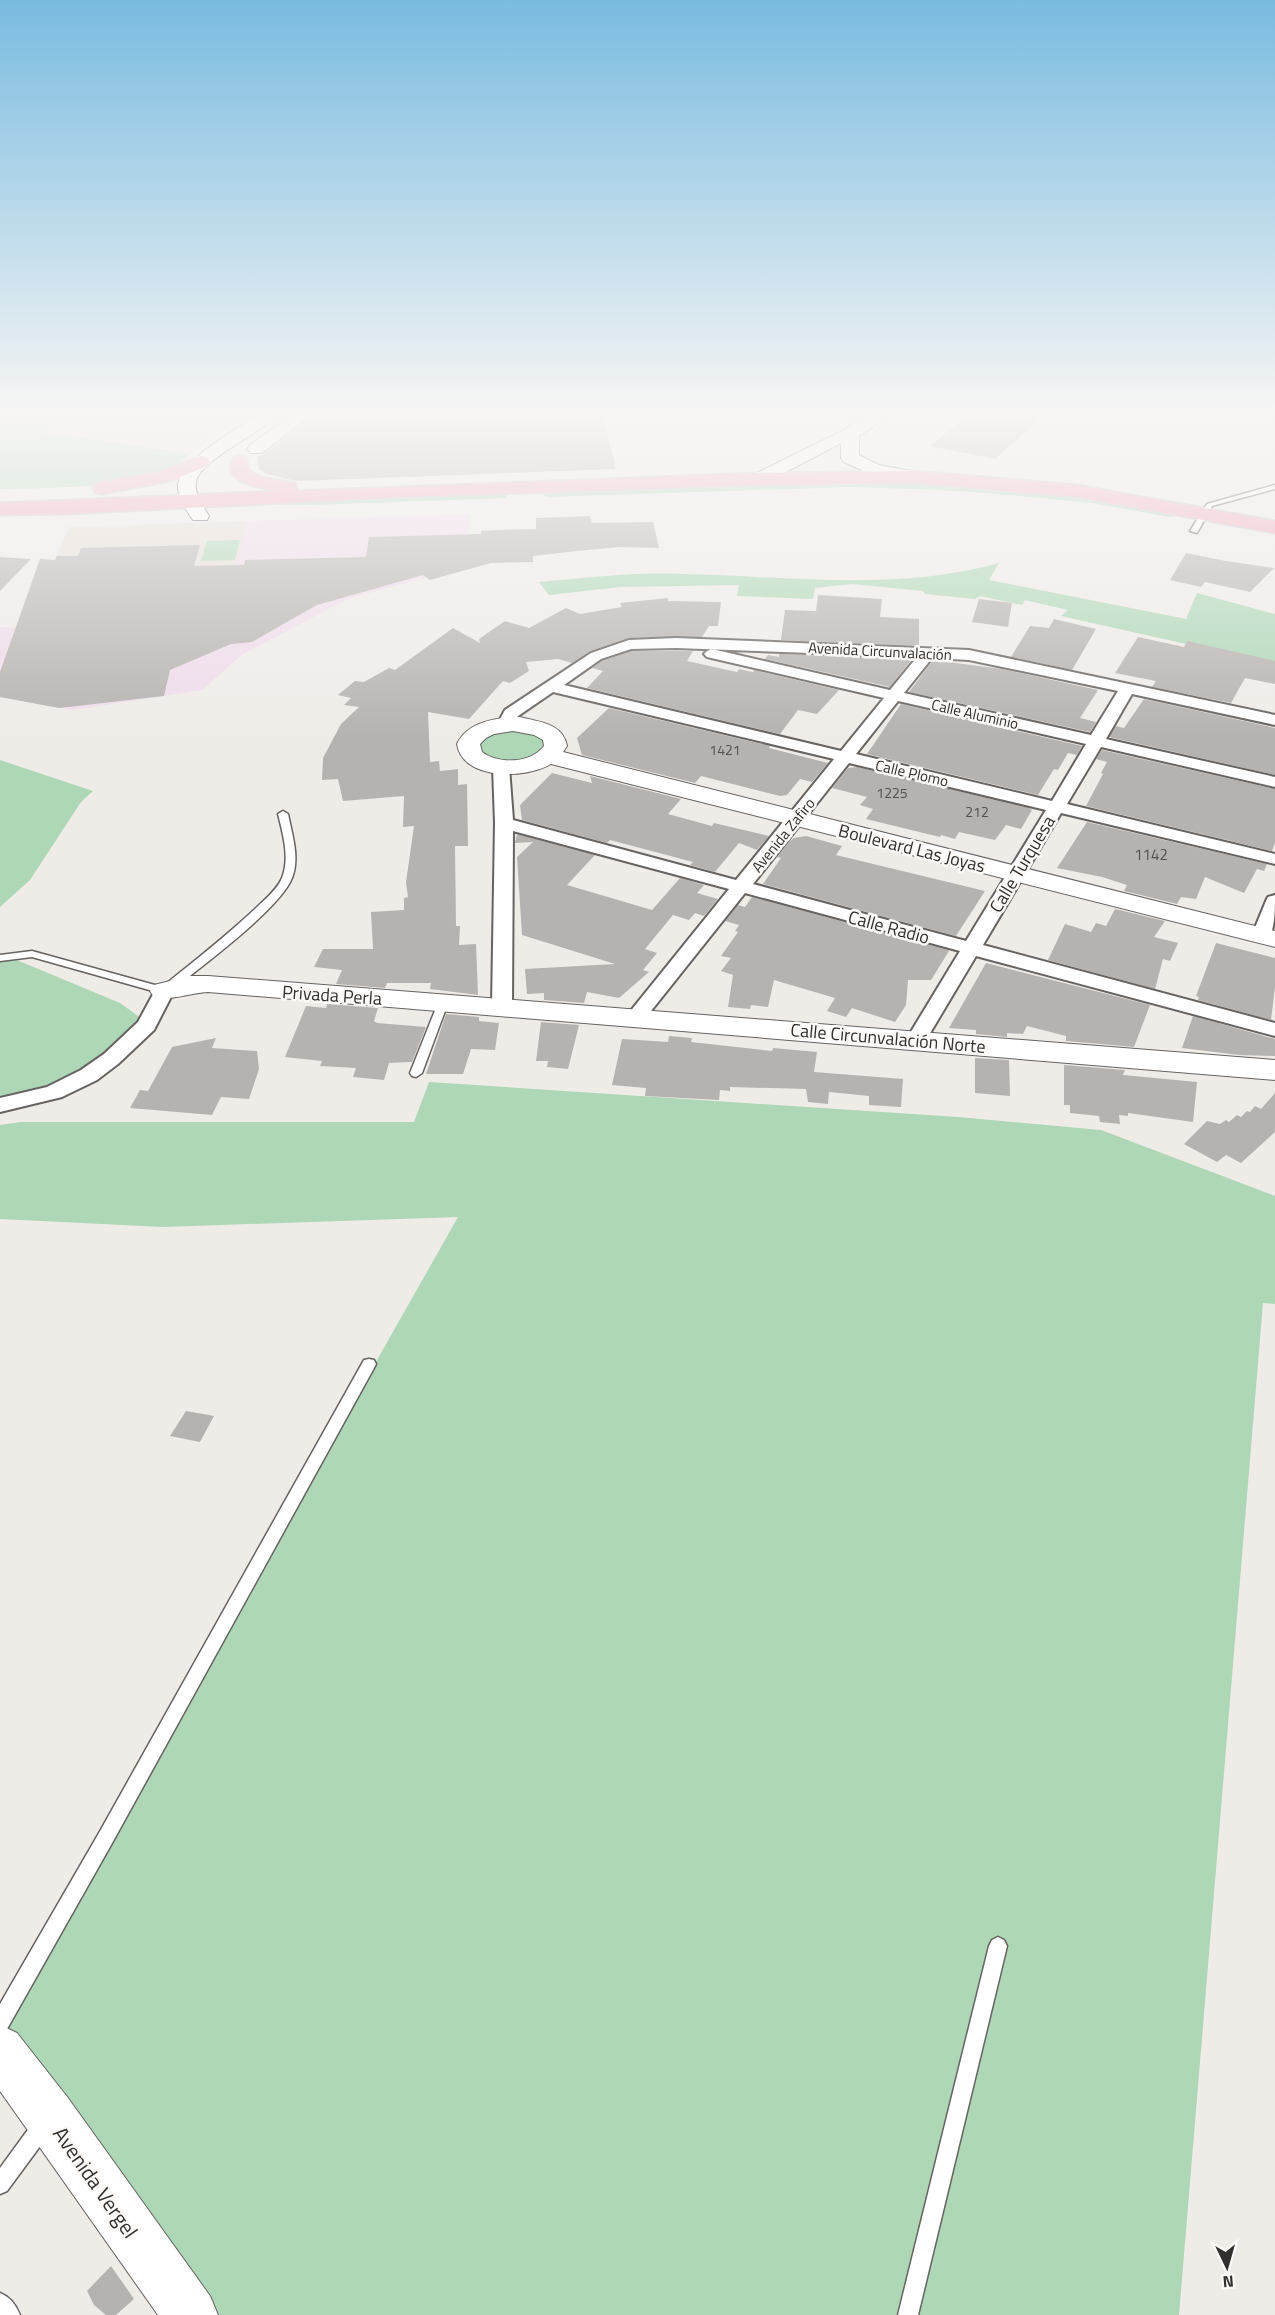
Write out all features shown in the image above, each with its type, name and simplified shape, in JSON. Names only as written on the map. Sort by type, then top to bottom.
[{"type":"main road","points":[[1146,522],[1225,537]]},
{"type":"main road","points":[[1249,522],[1275,527]]},
{"type":"street","name":"Avenida Circunvalación","points":[[505,724],[511,713],[596,656],[629,645],[676,643],[969,655],[1275,720]]},
{"type":"street","name":"Calle Aluminio","points":[[676,643],[708,654],[1275,782]]},
{"type":"street","name":"Avenida Zafiro","points":[[636,1017],[929,652]]},
{"type":"street","name":"Calle Plomo","points":[[549,686],[1275,859]]},
{"type":"street","name":"Calle Turquesa","points":[[916,1040],[1128,688]]},
{"type":"street","points":[[505,724],[533,726],[552,736],[556,742],[555,750],[549,756],[528,766],[501,767],[479,761],[469,749],[470,742],[482,731],[505,724]]},
{"type":"street","name":"Boulevard Las Joyas","points":[[549,756],[1268,937]]},
{"type":"street","points":[[501,767],[504,823],[502,1006]]},
{"type":"street","name":"Calle Radio","points":[[504,823],[1275,1030]]},
{"type":"street","points":[[1268,937],[1275,901]]},
{"type":"street","name":"Privada Perla","points":[[164,991],[190,985],[208,984],[502,1006]]},
{"type":"street","points":[[0,1105],[54,1092],[89,1075],[111,1059],[147,1025],[164,991]]},
{"type":"street","name":"Calle Circunvalación Norte","points":[[502,1006],[1275,1070]]},
{"type":"street","name":"Avenida Vergel","points":[[0,2050],[50,2116],[190,2315]]},
{"type":"lane","points":[[1194,531],[1198,522]]},
{"type":"lane","points":[[0,958],[32,954],[164,991],[257,913],[286,880],[292,850],[283,814]]},
{"type":"lane","points":[[416,1073],[443,1003]]},
{"type":"lane","points":[[0,2022],[116,1819],[369,1364]]},
{"type":"lane","points":[[908,2315],[998,1946]]},
{"type":"lane","points":[[0,2184],[50,2116]]},
{"type":"lane","points":[[0,2303],[10,2315]]},
{"type":"shaded area","points":[[247,522],[469,522],[464,567],[348,599],[243,654],[202,690],[72,710],[0,697],[0,627],[19,628],[235,572]]},
{"type":"shaded area","points":[[247,522],[236,572],[47,579],[69,527]]},
{"type":"green space","points":[[240,540],[235,560],[201,561],[207,541]]},
{"type":"green space","points":[[999,563],[989,580],[1186,619],[1197,593],[1275,614],[1275,664],[1061,616],[1068,610],[1025,600],[1022,605],[980,596],[975,599],[852,584],[815,588],[813,599],[737,596],[739,585],[620,587],[549,595],[539,582],[645,574],[881,580],[960,572]]},
{"type":"green space","points":[[504,729],[535,732],[545,742],[542,753],[512,764],[481,756],[479,740]]},
{"type":"green space","points":[[0,760],[93,791],[81,802],[30,880],[0,907]]},
{"type":"green space","points":[[0,953],[120,1003],[145,1021],[125,1043],[52,1091],[0,1103]]},
{"type":"green space","points":[[429,1082],[958,1117],[1101,1130],[1275,1196],[1275,1304],[1263,1303],[1179,2315],[171,2315],[0,2026],[458,1217],[163,1227],[0,1219],[0,1125],[21,1122],[414,1122]]},
{"type":"building","points":[[536,522],[653,522],[659,548],[620,547],[533,556],[533,562],[491,563],[430,580],[423,575],[317,605],[252,642],[231,644],[170,670],[164,696],[59,708],[0,697],[0,672],[40,559],[55,560],[57,556],[78,556],[81,548],[200,545],[194,566],[244,565],[245,560],[366,557],[369,537],[481,534],[481,531],[536,529]]},
{"type":"building","points":[[1186,553],[1274,568],[1250,592],[1205,582],[1201,587],[1170,580]]},
{"type":"building","points":[[0,557],[31,559],[0,591]]},
{"type":"building","points":[[818,595],[882,599],[880,617],[919,619],[919,646],[781,640],[785,610],[816,611]]},
{"type":"building","points":[[668,598],[668,601],[721,602],[718,626],[709,626],[702,637],[628,638],[590,651],[572,663],[558,659],[526,662],[529,671],[510,683],[503,681],[469,719],[428,712],[430,762],[439,761],[440,771],[458,769],[458,785],[467,784],[468,846],[455,846],[456,926],[460,926],[459,945],[476,944],[478,995],[430,989],[431,983],[387,983],[385,988],[336,984],[342,970],[314,967],[323,949],[373,949],[371,912],[404,910],[404,898],[408,897],[406,882],[414,826],[403,827],[404,796],[343,801],[338,779],[322,780],[323,758],[341,724],[359,707],[344,705],[351,698],[338,695],[355,681],[364,682],[389,668],[395,670],[453,628],[480,643],[479,639],[505,621],[529,628],[566,608],[580,614],[622,607],[620,603]]},
{"type":"building","points":[[979,599],[1012,603],[1008,627],[972,622]]},
{"type":"building","points":[[1054,619],[1096,629],[1072,670],[1011,657],[1030,626],[1049,628]]},
{"type":"building","points":[[1138,637],[1184,647],[1187,641],[1275,661],[1275,684],[1245,678],[1231,703],[1152,687],[1156,681],[1115,673]]},
{"type":"building","points":[[631,651],[693,651],[687,661],[737,672],[739,669],[753,672],[754,670],[839,690],[817,714],[798,710],[780,734],[587,688],[603,671],[592,668],[602,661]]},
{"type":"building","points":[[779,654],[912,659],[890,687],[765,659],[768,655],[779,657]]},
{"type":"building","points":[[933,660],[1002,669],[1098,690],[1080,718],[1096,722],[1090,732],[909,692]]},
{"type":"building","points":[[1144,699],[1275,728],[1275,775],[1109,737],[1116,726],[1124,728]]},
{"type":"building","points":[[901,704],[1082,746],[1077,755],[1068,753],[1058,770],[1054,769],[1038,795],[867,754]]},
{"type":"building","points":[[609,708],[770,746],[769,748],[828,763],[812,782],[800,779],[787,795],[780,796],[701,776],[695,783],[582,755],[577,738]]},
{"type":"building","points":[[1102,750],[1275,789],[1275,843],[1272,851],[1086,806],[1107,762],[1096,759]]},
{"type":"building","points":[[857,767],[1032,810],[1021,829],[1006,825],[995,840],[959,832],[955,839],[941,835],[940,837],[866,819],[873,809],[860,805],[867,797],[832,788],[848,768]]},
{"type":"building","points":[[552,773],[592,783],[590,776],[681,799],[668,814],[712,826],[714,823],[769,836],[757,850],[739,843],[715,872],[690,865],[693,862],[610,840],[607,843],[522,820],[520,805]]},
{"type":"building","points":[[1087,822],[1267,864],[1264,871],[1257,869],[1244,893],[1205,877],[1196,899],[1181,897],[1177,904],[1124,891],[1127,885],[1102,877],[1057,868]]},
{"type":"building","points":[[517,834],[595,855],[567,885],[652,910],[680,878],[704,885],[697,893],[718,899],[704,916],[695,913],[689,920],[673,915],[645,949],[657,953],[643,970],[649,972],[619,998],[587,992],[584,1003],[544,1000],[544,993],[527,994],[525,969],[615,964],[522,935],[517,857],[533,842],[515,843]]},
{"type":"building","points":[[806,836],[842,846],[836,855],[985,891],[956,936],[763,884],[781,858],[777,857],[790,841]]},
{"type":"building","points":[[752,897],[949,951],[931,980],[908,980],[906,1005],[895,1022],[852,1008],[846,1017],[827,1011],[835,998],[774,980],[768,1007],[751,1005],[750,1009],[728,1007],[733,975],[721,971],[731,958],[721,956],[738,932],[735,931],[739,925],[725,921],[738,905],[745,907]]},
{"type":"building","points":[[1115,909],[1165,921],[1154,937],[1178,943],[1170,961],[1163,959],[1155,989],[1048,960],[1065,924],[1091,932],[1096,923],[1106,926]]},
{"type":"building","points":[[1216,943],[1275,958],[1275,987],[1271,1020],[1198,1000],[1199,997],[1196,996]]},
{"type":"building","points":[[986,963],[1150,1005],[1134,1047],[1066,1041],[1066,1036],[1027,1026],[1023,1034],[1007,1033],[1007,1037],[976,1034],[976,1030],[949,1028]]},
{"type":"building","points":[[327,1004],[378,1008],[374,1021],[377,1023],[426,1027],[412,1062],[389,1063],[384,1080],[353,1077],[356,1068],[320,1066],[322,1061],[285,1057],[306,1006],[326,1008]]},
{"type":"building","points":[[446,1014],[479,1017],[479,1021],[499,1023],[495,1050],[471,1049],[463,1074],[426,1074]]},
{"type":"building","points":[[1193,1016],[1275,1039],[1275,1056],[1239,1055],[1182,1048]]},
{"type":"building","points":[[541,1022],[579,1025],[568,1069],[547,1067],[548,1061],[536,1061]]},
{"type":"building","points":[[669,1036],[692,1038],[691,1042],[772,1051],[773,1048],[817,1052],[814,1072],[903,1079],[901,1107],[869,1105],[869,1096],[829,1092],[828,1104],[808,1102],[806,1089],[730,1087],[730,1091],[720,1090],[719,1100],[645,1096],[646,1088],[612,1085],[622,1039],[668,1042]]},
{"type":"building","points":[[216,1038],[212,1048],[257,1051],[259,1069],[249,1099],[221,1097],[212,1115],[130,1108],[140,1090],[148,1091],[172,1047]]},
{"type":"building","points":[[975,1058],[1009,1060],[1010,1096],[975,1093]]},
{"type":"building","points":[[1064,1065],[1125,1070],[1123,1075],[1197,1082],[1193,1122],[1128,1113],[1128,1116],[1119,1115],[1120,1124],[1100,1122],[1099,1116],[1070,1113],[1070,1105],[1064,1105]]},
{"type":"building","points":[[1275,1093],[1275,1132],[1241,1163],[1226,1155],[1217,1162],[1184,1144],[1207,1121],[1220,1124],[1226,1120],[1229,1122],[1237,1115],[1241,1117],[1247,1111],[1250,1112],[1255,1106],[1261,1109]]},
{"type":"building","points":[[186,1411],[214,1416],[200,1442],[170,1436]]},
{"type":"building","points":[[111,2266],[134,2299],[116,2315],[106,2315],[94,2305],[87,2291]]}]
